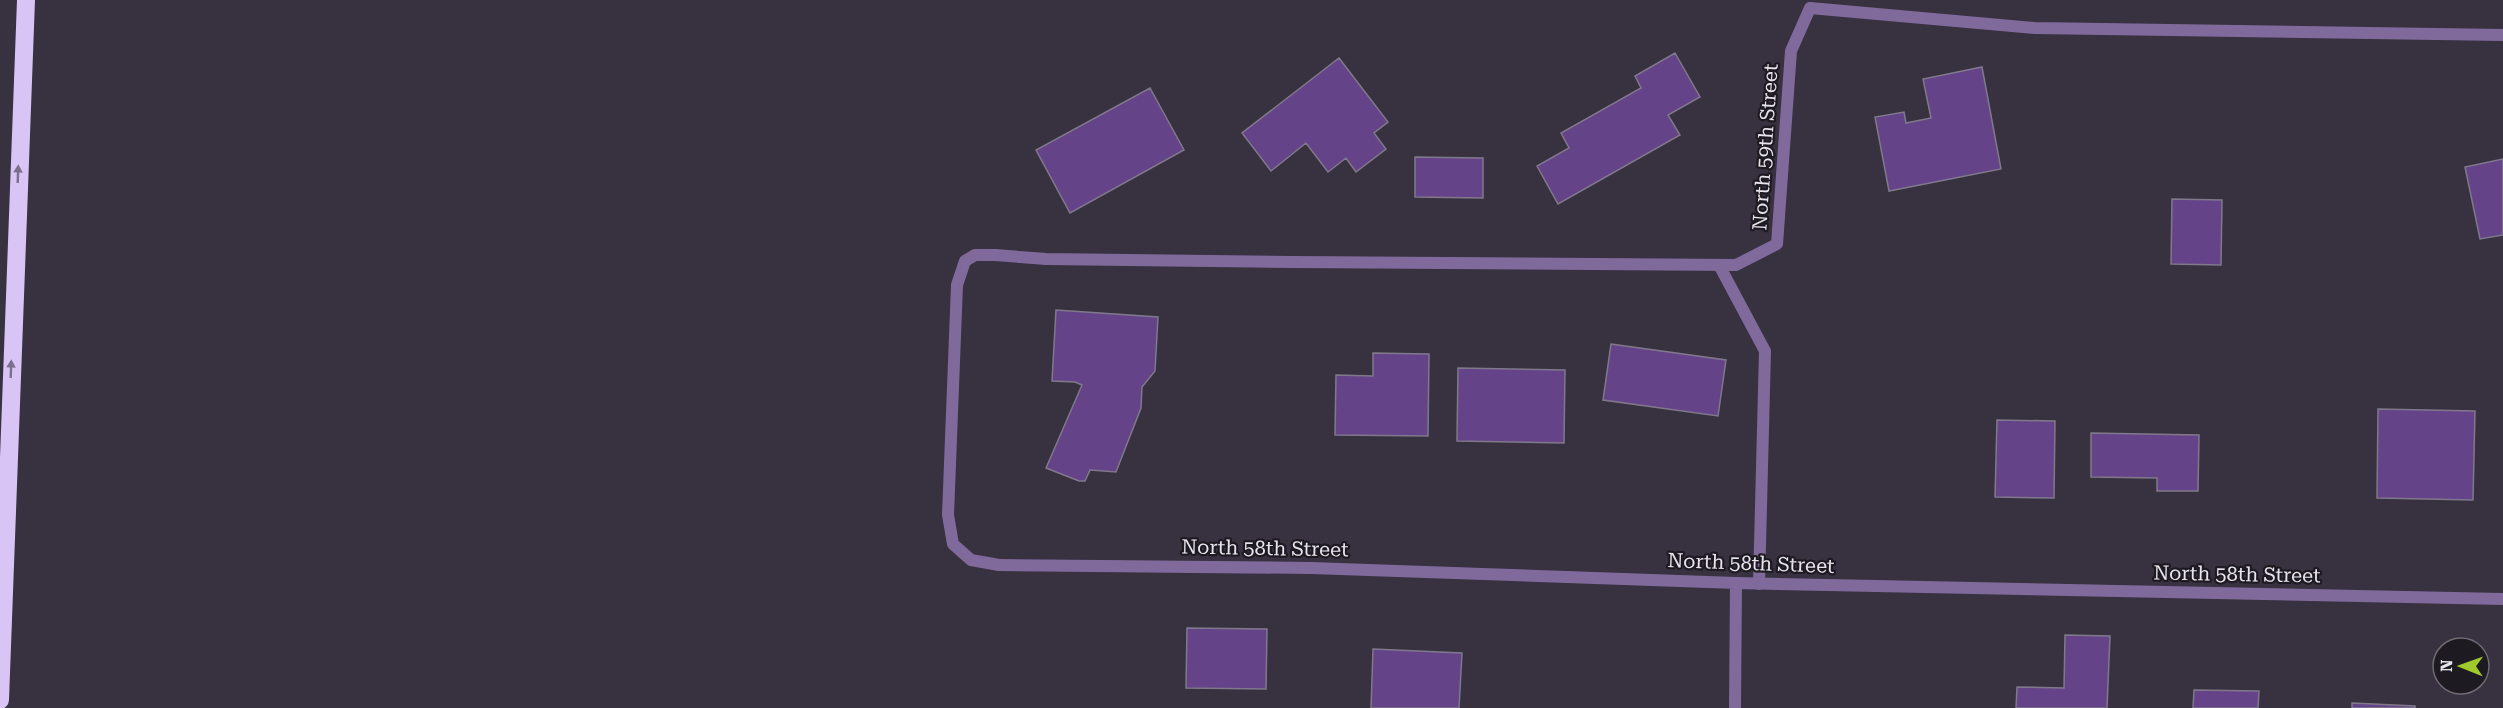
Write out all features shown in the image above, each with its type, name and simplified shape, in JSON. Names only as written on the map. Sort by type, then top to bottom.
[{"type":"highway","points":[[0,700],[26,0]]},
{"type":"street","name":"North 59th Street","points":[[1292,262],[1736,266],[1777,244],[1791,51],[1810,8],[2035,28],[2503,35]]},
{"type":"street","name":"North 58th Street","points":[[1292,262],[1046,259],[995,255],[975,255],[965,261],[957,285],[948,514],[953,544],[971,560],[999,565],[1311,568],[1759,584],[2503,599]]},
{"type":"street","points":[[1719,265],[1765,351],[1759,584]]},
{"type":"street","points":[[1735,708],[1736,583]]},
{"type":"building","points":[[1675,53],[1700,97],[1668,115],[1680,135],[1558,204],[1537,166],[1569,148],[1561,133],[1641,88],[1635,76]]},
{"type":"building","points":[[1339,58],[1388,122],[1374,133],[1386,149],[1356,172],[1346,158],[1328,172],[1306,143],[1271,171],[1242,133]]},
{"type":"building","points":[[1982,67],[2001,169],[1889,191],[1875,117],[1904,112],[1906,123],[1931,118],[1923,79]]},
{"type":"building","points":[[1150,88],[1184,150],[1070,213],[1036,150]]},
{"type":"building","points":[[1415,157],[1483,158],[1483,198],[1415,197]]},
{"type":"building","points":[[2503,159],[2503,235],[2480,239],[2465,167]]},
{"type":"building","points":[[2172,199],[2222,200],[2221,265],[2171,264]]},
{"type":"building","points":[[1056,310],[1158,317],[1155,371],[1142,387],[1141,408],[1116,472],[1090,470],[1085,481],[1079,481],[1046,468],[1082,385],[1075,382],[1052,381]]},
{"type":"building","points":[[1611,344],[1726,360],[1718,416],[1603,400]]},
{"type":"building","points":[[1373,353],[1429,354],[1428,436],[1335,435],[1336,375],[1373,376]]},
{"type":"building","points":[[1458,368],[1565,370],[1564,443],[1457,441]]},
{"type":"building","points":[[2378,409],[2475,411],[2473,500],[2377,498]]},
{"type":"building","points":[[1997,420],[2055,421],[2054,498],[1995,497]]},
{"type":"building","points":[[2091,433],[2199,435],[2198,491],[2157,491],[2157,478],[2091,477]]},
{"type":"building","points":[[1187,628],[1267,629],[1266,689],[1186,688]]},
{"type":"building","points":[[2065,635],[2110,636],[2107,708],[2016,708],[2017,687],[2064,688]]},
{"type":"building","points":[[1373,649],[1462,653],[1459,708],[1371,708]]},
{"type":"building","points":[[2194,690],[2259,691],[2258,708],[2193,708]]},
{"type":"building","points":[[2352,703],[2415,706],[2415,708],[2352,708]]}]
